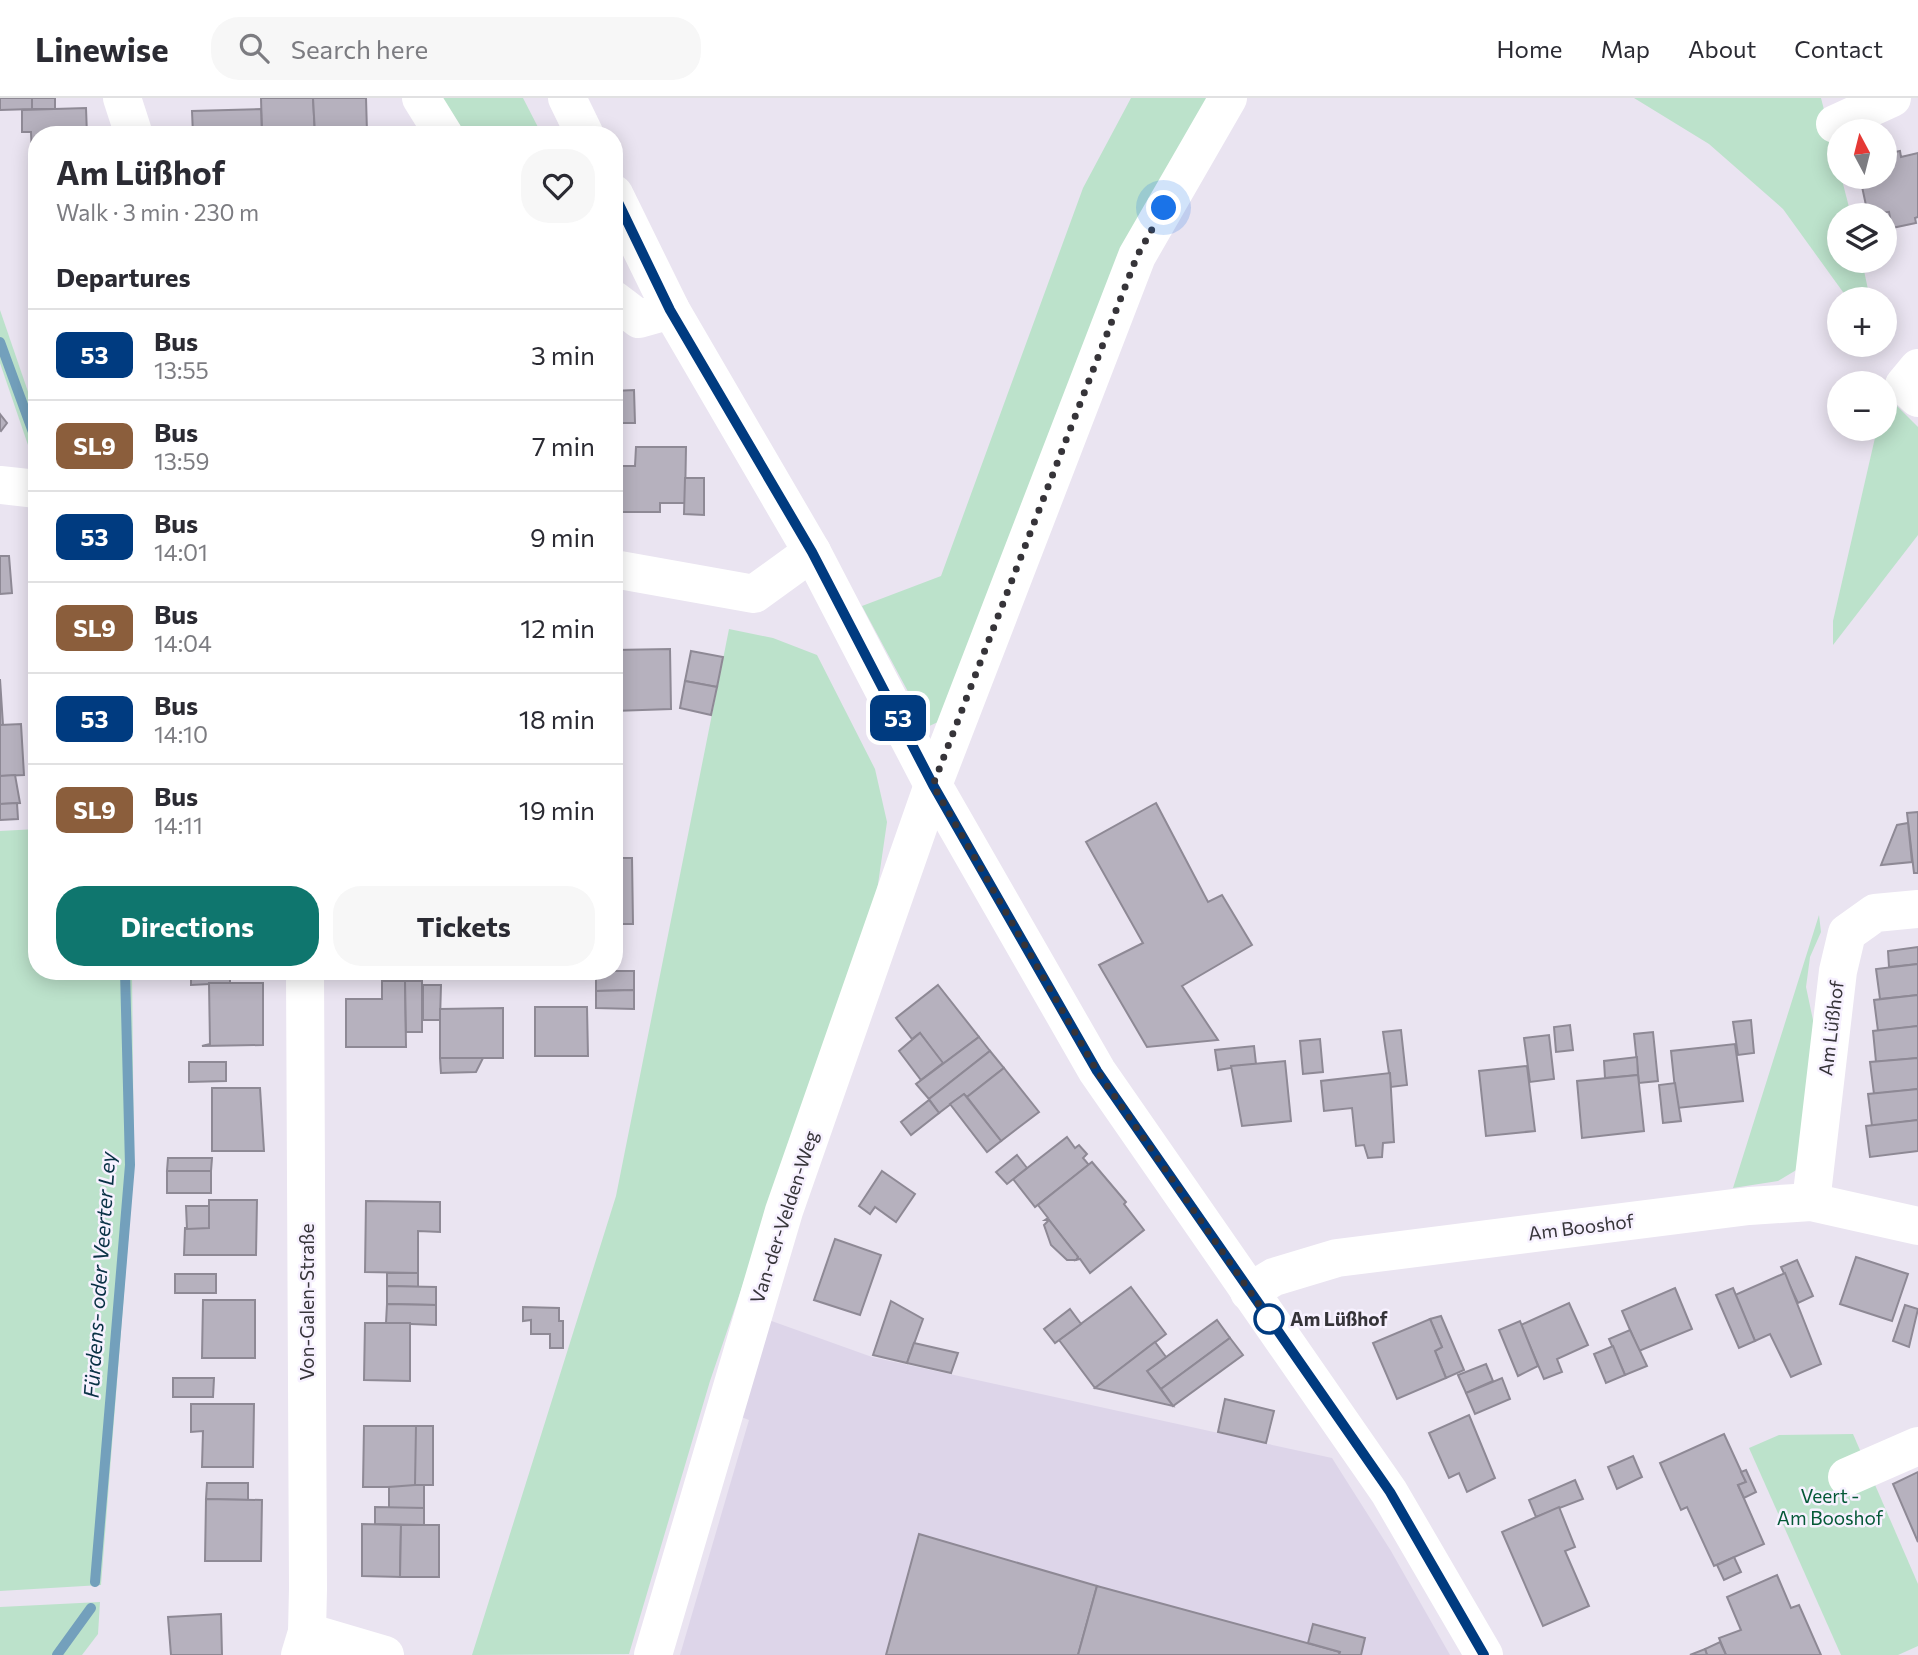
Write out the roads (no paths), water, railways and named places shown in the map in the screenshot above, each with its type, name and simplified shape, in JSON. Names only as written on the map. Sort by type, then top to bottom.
[{"type":"street","points":[[122,98],[131,126]]},
{"type":"street","points":[[421,98],[438,126]]},
{"type":"street","points":[[567,98],[581,126]]},
{"type":"street","name":"Van-der-Velden-Weg","points":[[653,1655],[784,1210],[933,785],[1137,256],[1228,98]]},
{"type":"street","points":[[1846,119],[1892,98]]},
{"type":"street","points":[[623,213],[670,310],[812,552],[933,785],[1097,1071],[1390,1492],[1484,1655]]},
{"type":"street","points":[[623,307],[639,319],[670,310]]},
{"type":"street","points":[[0,485],[28,488]]},
{"type":"street","points":[[623,571],[754,594],[812,552]]},
{"type":"street","name":"Am Lüßhof","points":[[1811,1202],[1838,971],[1847,933],[1875,913],[1918,909]]},
{"type":"street","name":"Von-Galen-Straße","points":[[305,980],[303,1644],[385,1655]]},
{"type":"street","name":"Am Booshof","points":[[1249,1292],[1274,1277],[1337,1258],[1735,1208],[1811,1202],[1918,1226]]},
{"type":"street","points":[[1847,1478],[1918,1446]]},
{"type":"waterway","name":"Fürdens- oder Veerter Ley","points":[[0,342],[28,418]]},
{"type":"waterway","name":"Fürdens- oder Veerter Ley","points":[[95,1582],[130,1165],[125,980]]},
{"type":"waterway","name":"Fürdens- oder Veerter Ley","points":[[57,1655],[91,1608]]},
{"type":"place","name":"Am Lüßhof","points":[[1269,1319]]},
{"type":"park label","name":"Veert - Am Booshof","points":[[1830,1507]]}]
